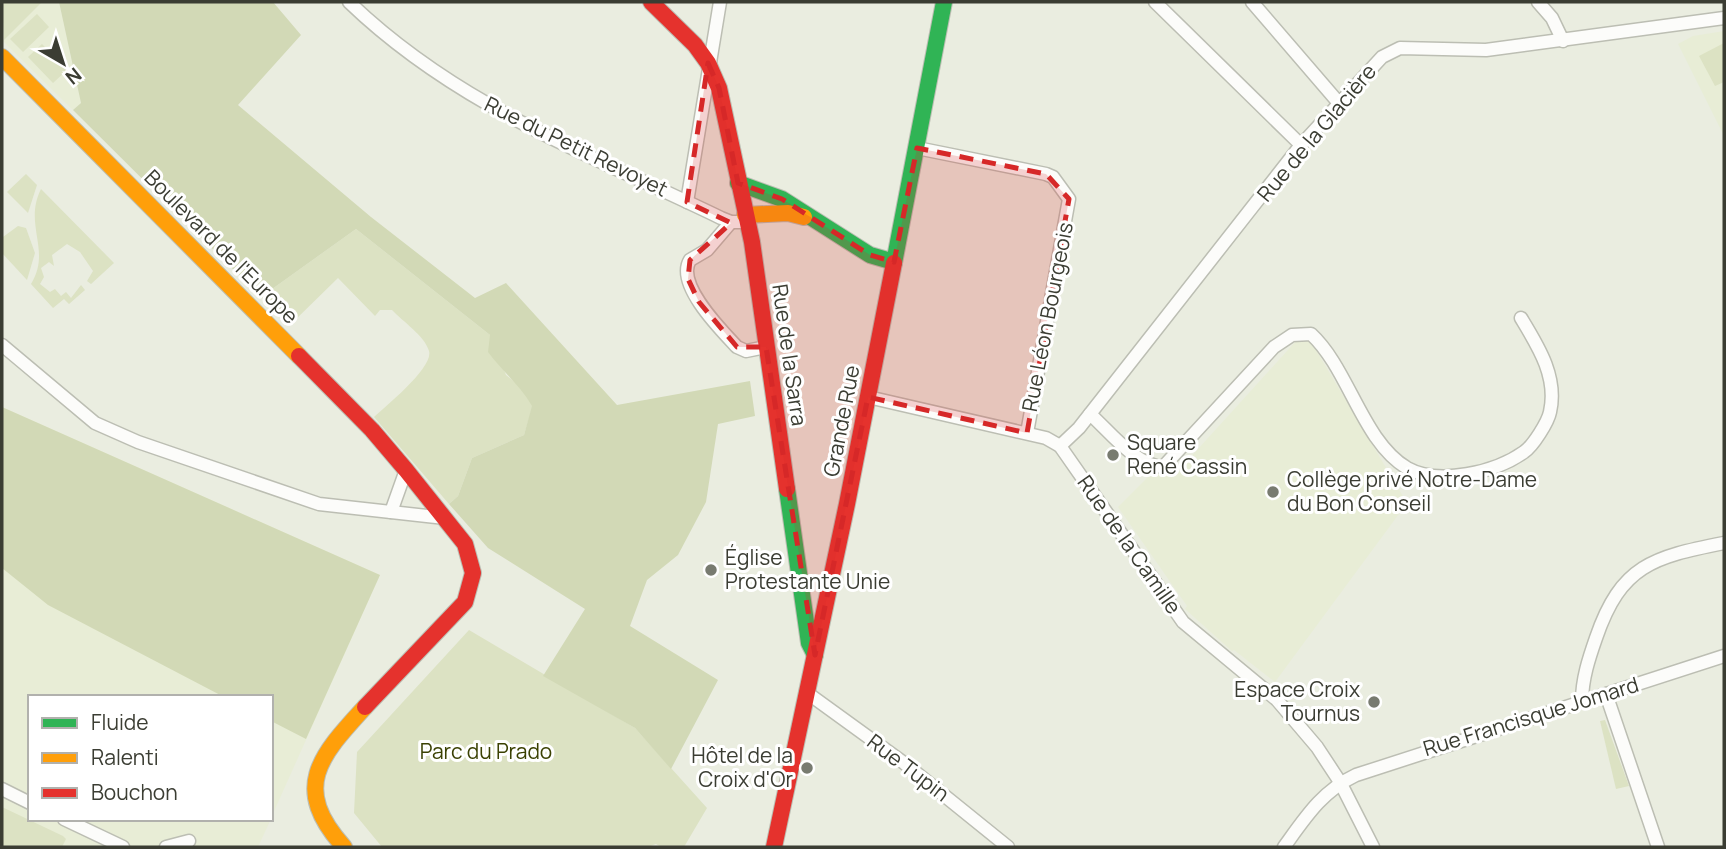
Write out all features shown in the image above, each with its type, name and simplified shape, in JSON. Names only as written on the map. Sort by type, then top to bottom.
[{"type":"street","name":"Rue du Petit Revoyet","points":[[349,2],[383,34],[443,78],[510,120],[687,202],[741,220]]},
{"type":"street","name":"Rue de la Sarra","points":[[651,2],[687,36],[708,63],[719,88],[738,183],[741,220],[752,242],[809,643],[815,655]]},
{"type":"street","points":[[687,202],[720,2]]},
{"type":"street","name":"Grande Rue","points":[[774,847],[868,397],[944,2]]},
{"type":"street","points":[[1156,2],[1301,145]]},
{"type":"street","points":[[1252,2],[1338,102]]},
{"type":"street","points":[[1538,2],[1552,18],[1563,41]]},
{"type":"street","name":"Rue de la Glacière","points":[[1060,446],[1070,439],[1091,413],[1301,145],[1382,57],[1400,48],[1486,50],[1724,18]]},
{"type":"street","name":"Boulevard de l'Europe","points":[[2,57],[356,414],[407,470],[465,544],[471,558],[472,580],[465,602],[332,743],[317,770],[312,794],[314,806],[324,825],[344,847]]},
{"type":"street","name":"Rue Léon Bourgeois","points":[[918,148],[1046,174],[1053,177],[1069,199],[1027,433]]},
{"type":"street","points":[[738,183],[782,199],[870,255],[894,262]]},
{"type":"street","points":[[766,347],[746,351],[737,347],[699,302],[688,279],[690,260],[707,250],[741,220],[789,213],[814,220]]},
{"type":"street","points":[[1091,413],[1153,466],[1163,467],[1274,347],[1292,335],[1311,334],[1318,340],[1386,450],[1407,468],[1430,476],[1472,472],[1501,464],[1527,451],[1550,413],[1550,382],[1543,354],[1521,318]]},
{"type":"street","points":[[2,345],[96,423],[138,442],[319,504],[445,518]]},
{"type":"street","points":[[868,397],[1027,433],[1060,446]]},
{"type":"street","name":"Rue de la Camille","points":[[1060,446],[1183,622],[1278,700],[1317,747],[1340,782],[1373,847]]},
{"type":"street","points":[[391,512],[407,470]]},
{"type":"street","points":[[1582,701],[1587,663],[1615,593],[1654,561],[1724,543]]},
{"type":"street","name":"Rue Francisque Jomard","points":[[1340,782],[1409,756],[1724,656]]},
{"type":"street","name":"Rue Tupin","points":[[806,692],[904,763],[1008,847]]},
{"type":"street","points":[[1606,694],[1658,847]]},
{"type":"street","points":[[1284,847],[1317,801],[1340,782]]},
{"type":"street","points":[[2,789],[28,802]]},
{"type":"street","points":[[67,821],[86,836],[123,847]]},
{"type":"street","points":[[166,847],[189,841]]},
{"type":"highlighted area","points":[[708,63],[719,88],[738,183],[782,199],[870,255],[894,262],[917,148],[1046,174],[1069,199],[1027,433],[868,397],[815,655],[766,347],[737,347],[699,302],[688,279],[690,260],[731,223],[687,202]]},
{"type":"shaded area","points":[[2,2],[59,2],[81,103],[73,110],[2,40]]},
{"type":"shaded area","points":[[59,2],[273,2],[301,35],[238,105],[371,217],[475,298],[506,283],[617,405],[750,381],[755,416],[718,424],[706,502],[678,555],[647,580],[630,626],[718,680],[671,769],[635,728],[543,676],[585,609],[488,548],[449,504],[458,496],[472,458],[524,435],[532,406],[488,352],[490,335],[356,229],[261,297],[73,110],[81,103]]},
{"type":"shaded area","points":[[1724,31],[1724,136],[1678,44],[1693,36]]},
{"type":"shaded area","points":[[1297,340],[1310,340],[1407,503],[1275,682],[1232,651],[1185,609],[1187,606],[1118,507],[1149,476],[1171,470],[1188,460]]},
{"type":"shaded area","points":[[2,407],[380,575],[273,814],[273,695],[28,695],[28,821],[270,821],[258,847],[2,847]]},
{"type":"shaded area","points":[[2,407],[380,575],[306,739],[273,722],[273,695],[220,695],[48,605],[2,568]]},
{"type":"green space","points":[[2,2],[42,2],[4,40]]},
{"type":"green space","points":[[37,14],[49,27],[23,52],[10,39]]},
{"type":"green space","points":[[1724,43],[1724,82],[1715,86],[1699,56]]},
{"type":"green space","points":[[42,44],[67,70],[53,83],[28,57]]},
{"type":"green space","points":[[26,174],[37,185],[28,213],[7,192]]},
{"type":"green space","points":[[41,189],[114,263],[91,284],[87,281],[93,271],[80,252],[67,244],[52,255],[54,266],[49,262],[41,268],[44,277],[40,284],[50,292],[55,289],[61,296],[66,292],[71,298],[81,285],[85,290],[69,304],[64,299],[53,308],[31,284],[39,260],[35,214]]},
{"type":"green space","points":[[18,226],[26,228],[35,253],[27,280],[2,253],[3,237]]},
{"type":"green space","points":[[356,229],[490,335],[506,375],[521,387],[533,405],[524,435],[472,458],[458,496],[449,504],[374,417],[408,386],[429,358],[427,345],[418,334],[392,310],[380,310],[375,316],[338,278],[290,325],[261,297]]},
{"type":"green space","name":"Parc du Prado","points":[[469,630],[635,728],[707,808],[684,847],[661,847],[656,844],[648,847],[382,847],[354,813],[357,752]]},
{"type":"green space","points":[[1605,720],[1629,786],[1616,789],[1600,721]]},
{"type":"green space","points":[[2,807],[66,839],[62,847],[2,847]]},
{"type":"traffic: fast","points":[[894,263],[944,2]]},
{"type":"traffic: fast","points":[[738,183],[782,199],[870,255],[894,262]]},
{"type":"traffic: fast","points":[[787,489],[809,643],[815,655]]},
{"type":"traffic: slow","points":[[2,57],[299,356]]},
{"type":"traffic: slow","points":[[745,215],[788,213],[804,217]]},
{"type":"traffic: slow","points":[[344,847],[318,807],[315,790],[317,774],[335,742],[365,707]]},
{"type":"traffic: jam","points":[[651,2],[695,45],[708,63],[719,88],[752,242],[787,489]]},
{"type":"traffic: jam","points":[[774,847],[847,504],[894,263]]},
{"type":"traffic: jam","points":[[299,356],[372,430],[406,470],[465,544],[473,573],[465,602],[365,707]]},
{"type":"place","name":"Square René Cassin","points":[[1113,455]]},
{"type":"place","name":"Collège privé Notre-Dame du Bon Conseil","points":[[1273,492]]},
{"type":"place","name":"Église Protestante Unie","points":[[711,570]]},
{"type":"place","name":"Espace Croix Tournus","points":[[1374,702]]},
{"type":"place","name":"Hôtel de la Croix d'Or","points":[[807,768]]}]
